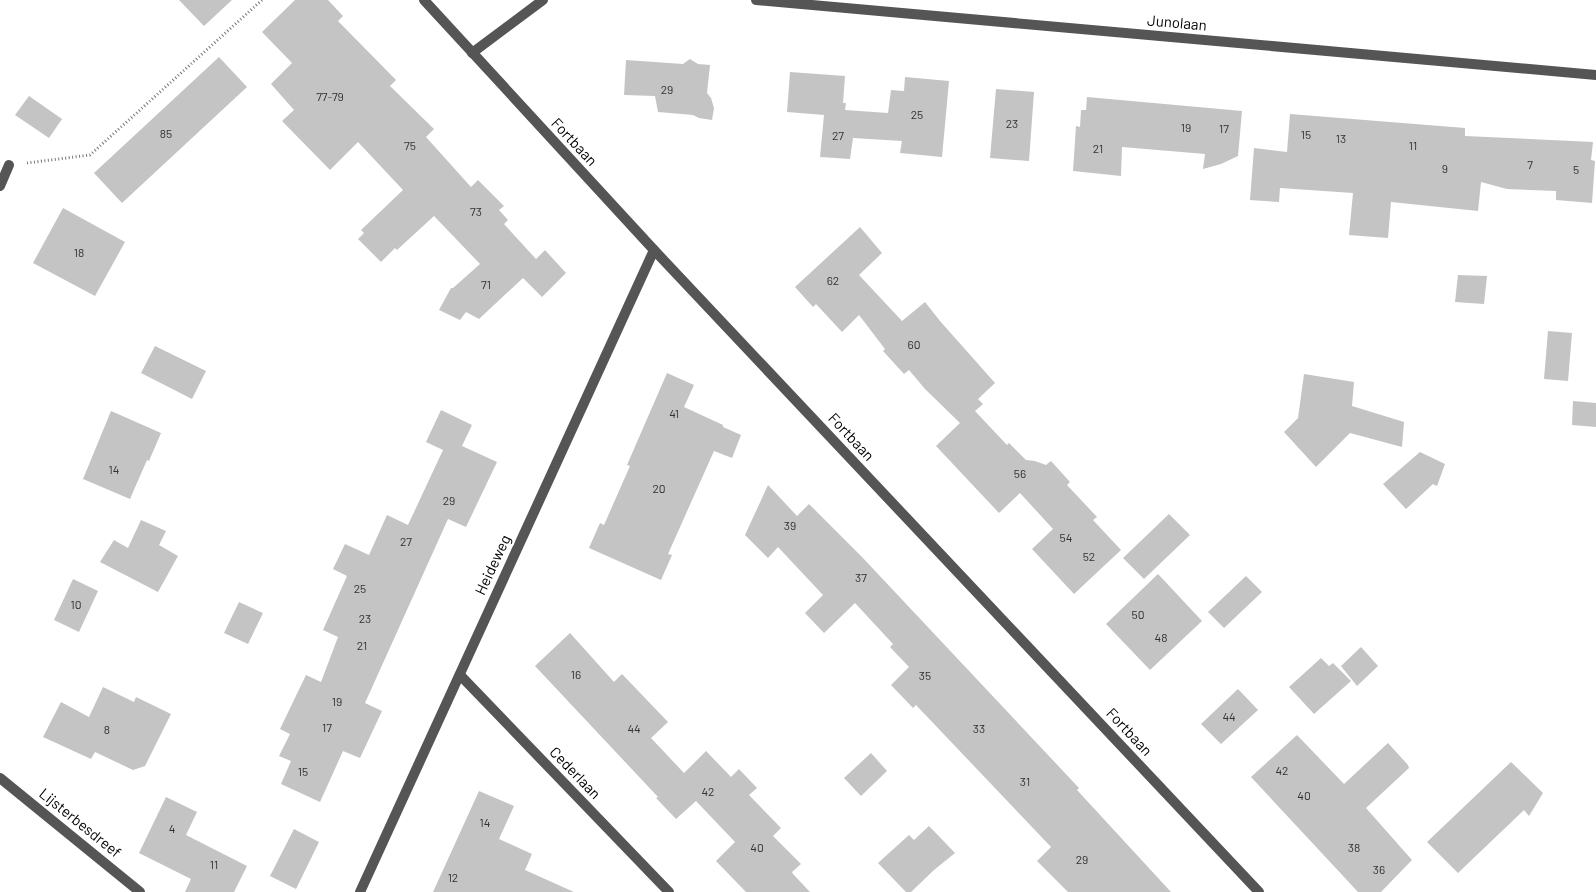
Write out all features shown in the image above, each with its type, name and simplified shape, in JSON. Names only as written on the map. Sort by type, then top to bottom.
[{"type":"street","name":"Fortbaan","points":[[424,0],[654,250],[1259,892]]},
{"type":"street","points":[[472,53],[544,0]]},
{"type":"street","name":"Junolaan","points":[[756,0],[1596,75]]},
{"type":"street","points":[[0,186],[9,165]]},
{"type":"street","name":"Heideweg","points":[[360,892],[654,250]]},
{"type":"street","name":"Cederlaan","points":[[460,675],[669,892]]},
{"type":"street","name":"Lijsterbesdreef","points":[[0,778],[140,892]]},
{"type":"path","points":[[9,165],[90,154],[262,0]]},
{"type":"building","points":[[179,0],[232,0],[204,26]]},
{"type":"building","points":[[295,0],[328,0],[343,16],[338,21],[396,80],[390,86],[434,129],[426,137],[471,187],[478,180],[504,206],[499,210],[508,220],[504,224],[536,259],[545,250],[566,273],[542,297],[523,278],[479,319],[466,312],[460,320],[439,310],[451,288],[480,264],[434,216],[381,262],[358,239],[364,233],[361,230],[403,190],[358,142],[330,170],[282,121],[294,110],[271,84],[292,63],[262,32]]},
{"type":"building","points":[[219,57],[247,87],[122,203],[94,173]]},
{"type":"building","points":[[690,59],[698,64],[710,65],[707,93],[711,98],[714,108],[712,120],[693,115],[658,112],[655,96],[624,95],[626,60],[683,64]]},
{"type":"building","points":[[790,72],[845,76],[843,103],[846,103],[845,110],[888,113],[891,90],[904,91],[905,77],[949,81],[942,157],[900,153],[902,141],[853,138],[850,159],[820,157],[824,115],[787,112]]},
{"type":"building","points":[[996,89],[1034,92],[1029,161],[990,158]]},
{"type":"building","points":[[29,96],[62,119],[49,138],[15,115]]},
{"type":"building","points":[[1087,97],[1242,111],[1238,156],[1221,164],[1203,169],[1205,154],[1122,147],[1121,176],[1073,171],[1076,126],[1080,127],[1081,110],[1086,110]]},
{"type":"building","points":[[1290,114],[1465,128],[1465,136],[1593,142],[1591,160],[1595,161],[1592,203],[1556,200],[1556,191],[1507,189],[1481,182],[1478,211],[1391,202],[1388,238],[1349,235],[1353,193],[1280,188],[1279,202],[1250,200],[1254,148],[1287,152]]},
{"type":"building","points":[[63,208],[125,242],[95,296],[33,263]]},
{"type":"building","points":[[860,227],[882,253],[859,275],[902,321],[925,302],[995,383],[978,399],[983,404],[975,411],[1007,445],[1009,443],[1026,460],[1046,465],[1051,461],[1070,482],[1067,485],[1097,517],[1093,520],[1121,550],[1074,594],[1032,549],[1053,529],[1020,493],[999,513],[936,446],[960,423],[925,389],[909,370],[904,374],[883,351],[885,349],[859,315],[842,332],[816,304],[813,307],[795,287]]},
{"type":"building","points":[[1458,275],[1487,276],[1484,304],[1455,302]]},
{"type":"building","points":[[1548,331],[1572,333],[1568,381],[1544,379]]},
{"type":"building","points":[[155,346],[206,371],[192,399],[141,373]]},
{"type":"building","points":[[667,373],[694,385],[684,407],[741,435],[732,458],[714,451],[668,554],[672,555],[661,580],[589,548],[600,523],[604,525],[630,466],[627,465]]},
{"type":"building","points":[[1304,374],[1354,382],[1352,406],[1404,422],[1402,447],[1350,433],[1316,467],[1284,432],[1298,418]]},
{"type":"building","points":[[1573,401],[1596,403],[1596,427],[1572,425]]},
{"type":"building","points":[[441,410],[472,425],[462,446],[497,462],[466,527],[448,519],[365,703],[382,711],[360,758],[343,751],[320,802],[281,784],[291,761],[279,756],[290,734],[280,729],[306,675],[321,682],[338,637],[323,630],[347,576],[333,569],[345,544],[369,555],[387,515],[408,525],[443,450],[426,442]]},
{"type":"building","points":[[111,411],[161,433],[130,499],[83,479]]},
{"type":"building","points":[[1420,452],[1445,464],[1437,486],[1433,484],[1406,509],[1383,484]]},
{"type":"building","points":[[768,485],[797,516],[809,504],[862,557],[1079,788],[1077,790],[1171,892],[1068,892],[1037,861],[1051,847],[916,705],[913,708],[891,685],[909,667],[890,647],[893,644],[855,603],[824,633],[805,613],[823,595],[778,547],[768,558],[745,535]]},
{"type":"building","points":[[1169,514],[1190,535],[1144,579],[1123,558]]},
{"type":"building","points":[[141,520],[166,531],[159,545],[178,556],[158,592],[100,562],[114,540],[128,548]]},
{"type":"building","points":[[1158,574],[1202,621],[1150,670],[1106,624]]},
{"type":"building","points":[[1246,576],[1262,592],[1224,628],[1208,612]]},
{"type":"building","points":[[73,579],[98,591],[79,632],[54,620]]},
{"type":"building","points":[[239,602],[263,613],[248,644],[224,633]]},
{"type":"building","points":[[570,633],[614,682],[622,674],[668,722],[651,738],[684,773],[706,751],[731,777],[739,769],[757,788],[749,795],[781,828],[773,836],[801,864],[792,872],[810,892],[746,892],[716,861],[735,842],[696,801],[676,819],[656,798],[658,797],[535,666]]},
{"type":"building","points":[[1361,647],[1378,666],[1357,686],[1341,666]]},
{"type":"building","points":[[1321,658],[1329,666],[1333,663],[1351,681],[1314,714],[1289,687]]},
{"type":"building","points":[[103,687],[134,702],[136,697],[171,714],[145,766],[133,770],[95,752],[91,759],[43,737],[61,702],[89,717]]},
{"type":"building","points":[[1238,689],[1258,710],[1221,744],[1201,724]]},
{"type":"building","points":[[1297,735],[1344,784],[1388,743],[1408,765],[1409,768],[1366,808],[1412,860],[1381,892],[1358,892],[1251,777]]},
{"type":"building","points":[[871,753],[887,771],[861,796],[844,778]]},
{"type":"building","points":[[1511,762],[1543,793],[1529,816],[1524,810],[1458,873],[1427,842]]},
{"type":"building","points":[[479,791],[514,806],[499,839],[532,854],[525,870],[574,892],[433,892]]},
{"type":"building","points":[[166,797],[197,812],[186,835],[247,866],[234,892],[185,892],[191,879],[139,853]]},
{"type":"building","points":[[929,826],[955,853],[911,892],[906,892],[878,863],[909,835],[914,840]]},
{"type":"building","points":[[294,829],[319,842],[296,889],[270,876]]}]
